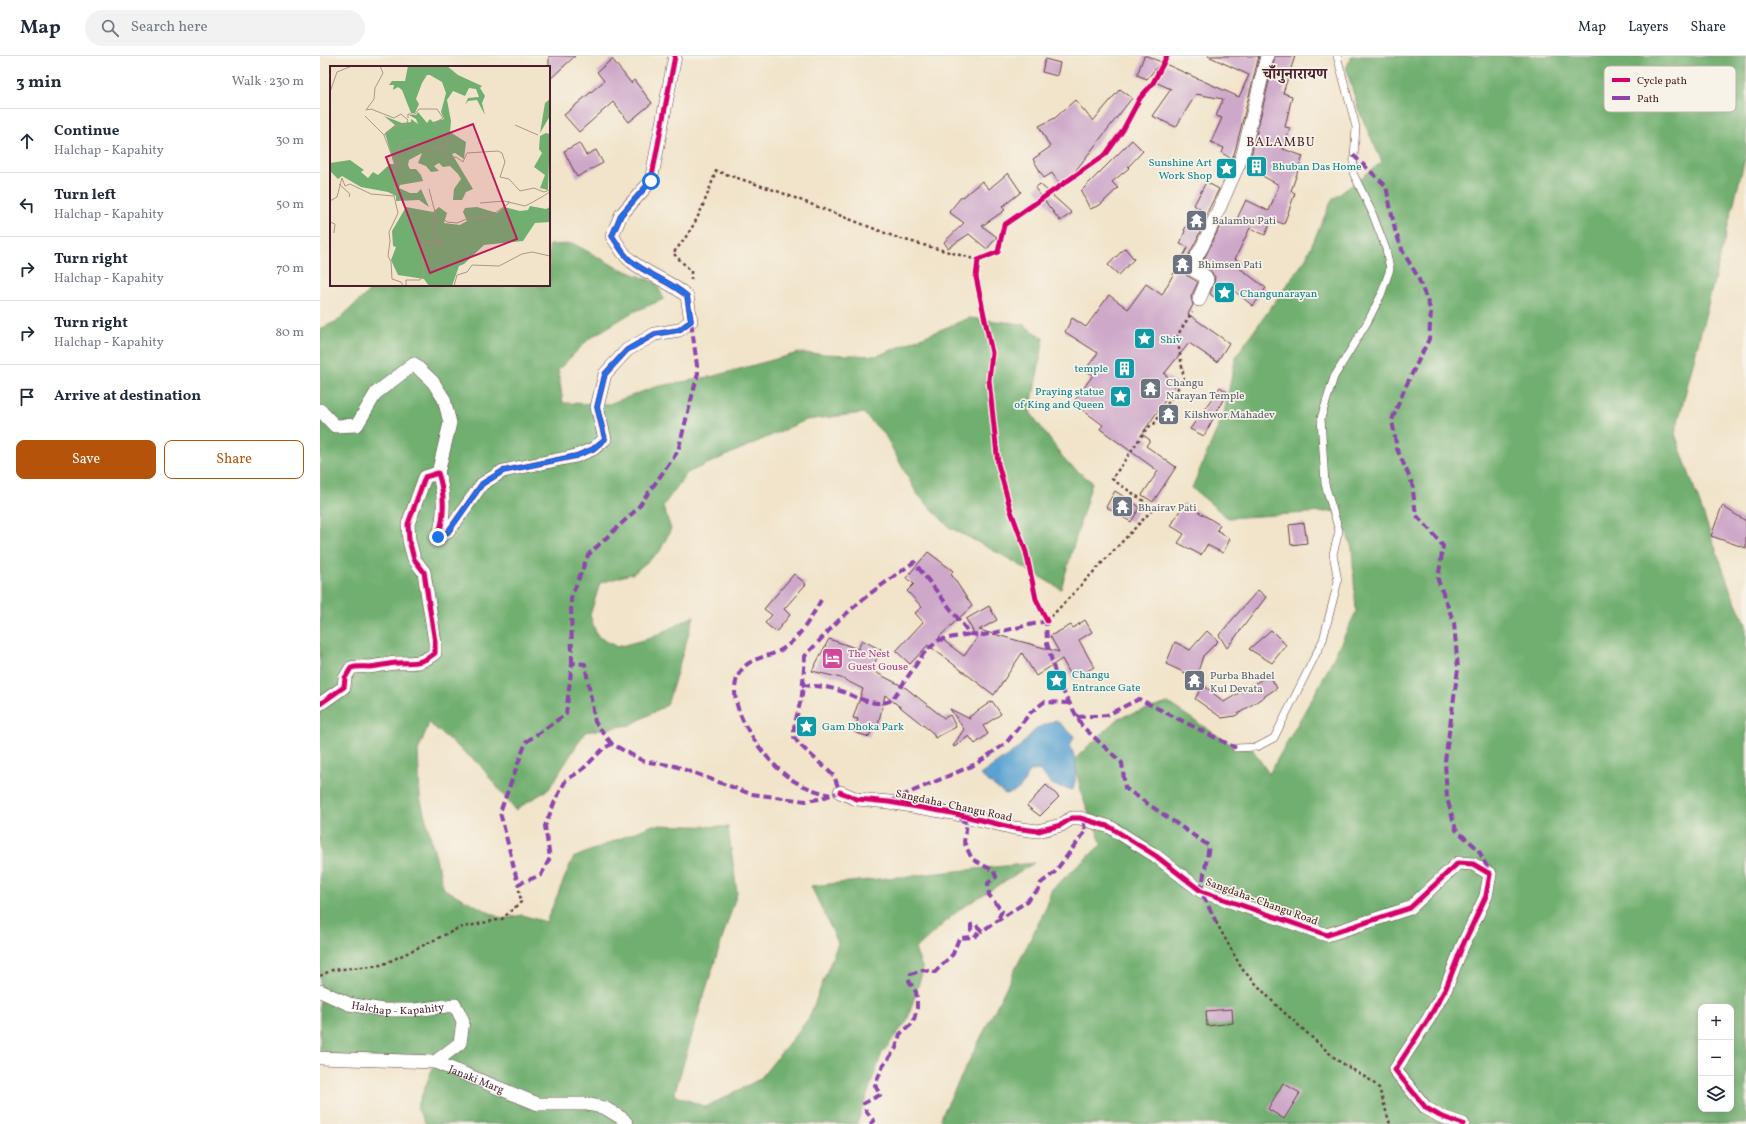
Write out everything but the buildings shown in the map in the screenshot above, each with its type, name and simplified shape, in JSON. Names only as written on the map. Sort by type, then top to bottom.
[{"type":"street","points":[[320,410],[335,426],[357,425],[376,393],[414,364],[433,382],[444,399],[450,423],[438,473],[443,486],[442,524],[438,537],[448,532],[482,484],[503,471],[576,456],[593,449],[605,439],[597,407],[605,374],[627,350],[655,334],[679,330],[691,321],[687,296],[675,286],[644,270],[630,260],[612,236],[621,215],[651,181],[675,56]]},
{"type":"street","points":[[1199,300],[1207,280],[1206,277],[1190,268],[1206,238],[1243,154],[1267,56]]},
{"type":"street","points":[[320,704],[344,687],[345,678],[350,668],[399,663],[410,664],[426,660],[435,654],[435,642],[424,572],[414,559],[409,540],[408,524],[425,477],[438,473]]},
{"type":"street","name":"Sangdaha- Changu Road","points":[[840,792],[857,798],[952,813],[1014,828],[1038,831],[1061,825],[1072,818],[1080,818],[1110,827],[1156,856],[1201,891],[1327,935],[1410,908],[1458,863],[1473,864],[1490,874],[1486,896],[1462,947],[1446,988],[1429,1018],[1395,1070],[1426,1108],[1440,1116],[1463,1124]]},
{"type":"street","name":"Halchap - Kapahity","points":[[320,991],[349,1004],[383,1010],[414,1010],[455,1005],[463,1021],[460,1043],[435,1062]]},
{"type":"street","name":"Janaki Marg","points":[[320,1058],[435,1062],[538,1104],[587,1104],[605,1108],[623,1119],[627,1124]]},
{"type":"lane","points":[[1236,748],[1257,747],[1274,738],[1323,640],[1338,581],[1333,554],[1339,531],[1325,484],[1321,418],[1334,377],[1381,296],[1390,269],[1386,249],[1353,173],[1356,127],[1337,56]]},
{"type":"path","points":[[687,296],[690,286],[691,271],[673,253],[688,237],[701,212],[716,171],[777,191],[898,238],[978,260]]},
{"type":"path","points":[[1047,621],[1154,508],[1112,479],[1147,428],[1154,424],[1184,379],[1177,336],[1199,300]]},
{"type":"path","points":[[320,976],[332,970],[382,965],[458,928],[502,919],[521,902],[518,884]]},
{"type":"path","points":[[1216,922],[1242,969],[1276,1005],[1337,1060],[1370,1080],[1379,1088],[1390,1124]]},
{"type":"green space","points":[[1352,56],[1746,56],[1746,155],[1675,434],[1731,592],[1746,625],[1746,1124],[944,1124],[940,1119],[1047,906],[1051,890],[1102,844],[1082,796],[1074,760],[1118,718],[1168,703],[1236,748],[1253,750],[1269,774],[1323,679],[1356,612],[1352,548],[1339,511],[1228,518],[1192,488],[1224,413],[1236,356],[1305,260],[1332,200],[1382,162],[1359,111],[1346,68]]},
{"type":"green space","points":[[574,244],[616,267],[656,283],[664,299],[631,313],[590,338],[558,370],[563,403],[609,404],[655,387],[714,376],[798,353],[877,356],[969,318],[1022,324],[1044,338],[1030,412],[1067,463],[1092,482],[1061,589],[1004,556],[949,527],[917,494],[885,435],[863,413],[806,420],[687,473],[663,506],[671,529],[660,551],[634,573],[600,583],[590,615],[597,636],[617,647],[651,638],[694,616],[667,705],[630,725],[585,732],[549,789],[515,810],[480,765],[429,723],[418,751],[420,797],[444,889],[502,919],[522,915],[546,922],[573,858],[653,825],[728,827],[737,893],[674,1095],[706,1107],[760,1079],[809,1018],[838,943],[811,886],[1034,863],[960,909],[915,949],[923,970],[907,1021],[882,1053],[857,1124],[426,1124],[417,1108],[435,1062],[320,1055],[320,329],[337,321],[375,286],[550,286],[550,245]]},
{"type":"water","points":[[1056,720],[1074,736],[1070,746],[1076,762],[1073,790],[1053,785],[1039,770],[1030,771],[1021,787],[1011,793],[1005,794],[980,775],[1017,749],[1037,728]]},
{"type":"marked path","points":[[1353,155],[1386,186],[1395,230],[1403,252],[1418,277],[1431,311],[1429,339],[1404,390],[1392,420],[1397,449],[1412,483],[1416,515],[1443,546],[1438,580],[1454,623],[1458,669],[1445,761],[1447,798],[1456,830],[1478,849],[1490,873]]},
{"type":"marked path","points":[[572,663],[571,598],[588,555],[637,509],[678,451],[698,373],[691,321]]},
{"type":"marked path","points":[[612,744],[595,722],[585,664],[572,663],[566,714],[526,742],[500,812],[518,884],[541,875],[550,858],[545,826],[555,801],[566,780],[582,770],[604,748],[612,744],[643,761],[675,766],[751,794],[806,801],[819,799],[840,792],[834,776],[799,744],[794,737],[794,727],[802,695],[805,656],[839,620],[868,595],[914,562],[970,634],[984,635],[1047,621]]},
{"type":"marked path","points":[[821,600],[804,628],[793,640],[781,650],[756,659],[743,668],[736,681],[735,696],[739,711],[746,727],[767,757],[788,777],[814,790],[830,795]]},
{"type":"marked path","points":[[1046,618],[1047,643],[1057,680],[1082,726],[1122,763],[1125,788],[1209,846],[1201,891],[1216,922]]},
{"type":"marked path","points":[[802,685],[830,688],[869,702],[884,703],[892,700],[924,653],[939,640],[970,634]]},
{"type":"marked path","points":[[1077,717],[1107,715],[1139,699],[1236,748]]},
{"type":"marked path","points":[[890,801],[976,764],[1006,743],[1030,713],[1044,702],[1069,703]]},
{"type":"marked path","points":[[960,818],[967,823],[964,842],[972,859],[994,871],[996,877],[988,883],[989,895],[1002,911],[998,919]]},
{"type":"marked path","points":[[870,1124],[874,1121],[866,1111],[864,1103],[880,1095],[875,1085],[883,1066],[896,1048],[900,1034],[913,1023],[917,1008],[917,998],[916,992],[909,981],[911,974],[923,970],[935,972],[953,954],[959,938],[974,937],[978,934],[971,930],[971,925],[975,924],[982,931],[1026,902],[1039,889],[1041,883],[1054,873],[1085,832],[1084,823],[1080,819]]},
{"type":"cycle path","points":[[320,704],[344,687],[345,678],[351,668],[417,662],[430,657],[435,653],[435,642],[424,572],[414,559],[409,540],[408,524],[425,477],[438,473],[442,489],[443,513],[438,537],[448,532],[482,484],[503,471],[576,456],[593,449],[605,439],[597,407],[605,374],[627,350],[655,334],[679,330],[691,321],[687,296],[628,259],[612,236],[621,215],[651,181],[675,56]]},
{"type":"cycle path","points":[[1047,621],[1036,599],[1026,552],[1011,511],[998,464],[989,380],[992,353],[976,277],[978,260],[998,252],[1004,225],[1106,154],[1123,130],[1140,98],[1153,83],[1167,56]]},
{"type":"cycle path","points":[[840,792],[857,799],[889,802],[952,813],[1014,828],[1038,831],[1061,825],[1072,818],[1080,818],[1110,827],[1156,856],[1201,891],[1327,935],[1410,908],[1458,863],[1473,864],[1490,874],[1486,896],[1462,947],[1446,988],[1429,1018],[1395,1070],[1426,1108],[1440,1116],[1463,1124]]},
{"type":"place","name":"Bhuban Das Home","points":[[1257,166]]},
{"type":"place","name":"Sunshine Art Work Shop","points":[[1227,168]]},
{"type":"place","name":"Balambu Pati","points":[[1197,220]]},
{"type":"place","name":"Bhimsen Pati","points":[[1183,264]]},
{"type":"place","name":"Changunarayan","points":[[1224,293]]},
{"type":"place","name":"Shiv","points":[[1145,339]]},
{"type":"place","name":"temple","points":[[1124,368]]},
{"type":"place","name":"Changu Narayan Temple","points":[[1151,388]]},
{"type":"place","name":"Praying statue of King and Queen","points":[[1120,397]]},
{"type":"place","name":"Kilshwor Mahadev","points":[[1168,414]]},
{"type":"place","name":"Bhairav Pati","points":[[1123,507]]},
{"type":"place","name":"The Nest Guest Gouse","points":[[832,659]]},
{"type":"place","name":"Changu Entrance Gate","points":[[1057,680]]},
{"type":"place","name":"Purba Bhadel Kul Devata","points":[[1195,681]]},
{"type":"place","name":"Gam Dhoka Park","points":[[806,726]]},
{"type":"district","name":"चाँगुनारायण","points":[[1295,74]]},
{"type":"district","name":"BALAMBU","points":[[1281,141]]},
{"type":"route","points":[[438,537],[448,532],[482,484],[503,471],[576,456],[593,449],[605,439],[597,407],[605,374],[627,350],[655,334],[679,330],[691,321],[687,296],[675,286],[644,270],[630,260],[612,236],[621,215],[651,181]]}]
